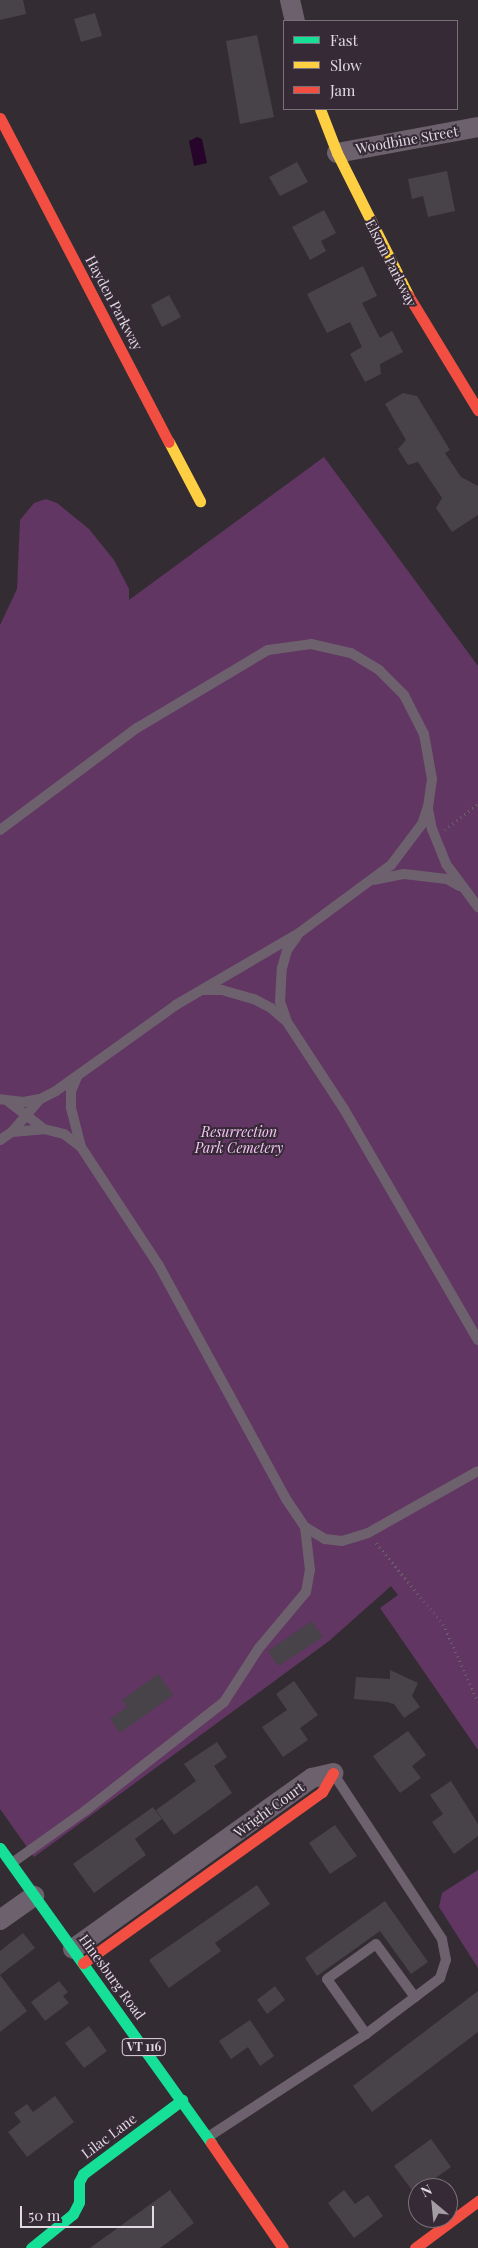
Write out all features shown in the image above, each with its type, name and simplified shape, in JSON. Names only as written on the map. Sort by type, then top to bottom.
[{"type":"street","points":[[290,0],[295,20]]},
{"type":"street","name":"Elsom Parkway","points":[[320,110],[337,153],[421,320],[478,410]]},
{"type":"street","name":"Hayden Parkway","points":[[0,118],[200,501]]},
{"type":"street","name":"Woodbine Street","points":[[337,153],[478,127]]},
{"type":"street","name":"Wright Court","points":[[78,1956],[312,1778],[333,1773]]},
{"type":"street","name":"Hinesburg Road","points":[[0,1848],[182,2100],[283,2248]]},
{"type":"street","points":[[0,1920],[34,1896]]},
{"type":"street","name":"Lilac Lane","points":[[31,2248],[73,2214],[80,2202],[80,2182],[83,2174],[182,2100]]},
{"type":"street","points":[[415,2248],[478,2201]]},
{"type":"lane","points":[[0,830],[138,728],[227,672],[268,650],[311,644],[350,653],[379,670],[404,695],[424,734],[432,779],[428,806],[422,824],[407,847],[372,880],[299,933],[136,1031],[77,1077],[40,1099],[12,1132],[0,1140]]},
{"type":"lane","points":[[428,806],[435,838],[446,864],[478,907]]},
{"type":"lane","points":[[372,880],[404,874],[433,876],[454,882],[465,891]]},
{"type":"lane","points":[[299,933],[287,950],[282,968],[280,1002],[287,1022],[344,1109],[478,1340]]},
{"type":"lane","points":[[202,990],[222,990],[254,999],[271,1008],[287,1022]]},
{"type":"lane","points":[[77,1077],[71,1091],[71,1108],[82,1146],[158,1264],[286,1499],[306,1528],[325,1539],[342,1541],[368,1533],[478,1471]]},
{"type":"lane","points":[[4,1101],[40,1099]]},
{"type":"lane","points":[[4,1101],[44,1129]]},
{"type":"lane","points":[[12,1132],[44,1129],[64,1134],[82,1146]]},
{"type":"lane","points":[[11,1864],[85,1811],[224,1702],[259,1648],[298,1605],[306,1592],[310,1570],[306,1528]]},
{"type":"lane","points":[[208,2137],[366,2034],[440,1978],[446,1960],[442,1939],[333,1773]]},
{"type":"lane","points":[[366,2034],[327,1979],[376,1944],[415,1997]]},
{"type":"path","points":[[435,838],[478,804]]},
{"type":"path","points":[[368,1533],[443,1624],[478,1702]]},
{"type":"green space","name":"Resurrection Park Cemetery","points":[[324,457],[478,666],[478,1750],[380,1608],[398,1595],[391,1586],[329,1641],[34,1857],[0,1809],[0,625],[17,589],[20,520],[34,503],[46,499],[57,503],[89,529],[114,560],[129,589],[129,600]]},
{"type":"green space","points":[[478,1870],[478,1968],[439,1907],[442,1893]]},
{"type":"shaded area","points":[[197,137],[202,139],[207,163],[194,166],[189,141]]},
{"type":"building","points":[[0,0],[23,0],[26,14],[0,20]]},
{"type":"building","points":[[95,13],[102,36],[81,42],[74,19]]},
{"type":"building","points":[[257,35],[274,117],[240,124],[226,41]]},
{"type":"building","points":[[297,162],[308,182],[280,196],[269,177]]},
{"type":"building","points":[[447,171],[455,211],[428,217],[423,196],[412,199],[408,179]]},
{"type":"building","points":[[324,210],[336,233],[321,241],[326,251],[310,260],[292,227]]},
{"type":"building","points":[[363,266],[377,296],[362,303],[380,338],[392,331],[403,352],[380,364],[381,374],[365,382],[350,354],[362,347],[350,322],[327,333],[307,294]]},
{"type":"building","points":[[169,295],[181,317],[162,327],[151,305]]},
{"type":"building","points":[[403,393],[417,396],[450,450],[445,453],[461,477],[478,486],[478,515],[452,532],[436,508],[442,498],[418,462],[408,465],[398,449],[406,440],[385,404]]},
{"type":"building","points":[[312,1621],[323,1637],[278,1666],[268,1651]]},
{"type":"building","points":[[390,1670],[418,1683],[412,1696],[420,1707],[404,1718],[394,1704],[354,1699],[356,1677],[390,1679]]},
{"type":"building","points":[[158,1674],[173,1695],[120,1733],[110,1719],[127,1707],[122,1700]]},
{"type":"building","points":[[294,1681],[318,1715],[300,1728],[308,1740],[283,1757],[262,1727],[287,1710],[276,1694]]},
{"type":"building","points":[[408,1731],[426,1755],[412,1766],[421,1778],[400,1793],[373,1756]]},
{"type":"building","points":[[217,1742],[227,1757],[214,1766],[232,1793],[174,1835],[156,1810],[196,1781],[184,1764]]},
{"type":"building","points":[[451,1781],[478,1824],[478,1836],[454,1854],[432,1822],[443,1814],[430,1795]]},
{"type":"building","points":[[153,1807],[162,1819],[135,1839],[146,1855],[94,1893],[73,1864]]},
{"type":"building","points":[[335,1825],[357,1856],[330,1874],[309,1843]]},
{"type":"building","points":[[257,1885],[270,1904],[215,1943],[221,1951],[169,1988],[149,1960]]},
{"type":"building","points":[[385,1901],[428,1962],[411,1974],[380,1931],[317,1976],[305,1958]]},
{"type":"building","points":[[23,1933],[35,1948],[0,1975],[0,1951]]},
{"type":"building","points":[[0,1975],[27,2011],[0,2032]]},
{"type":"building","points":[[59,1981],[68,1992],[63,1996],[69,2003],[45,2021],[31,2002]]},
{"type":"building","points":[[275,1986],[285,2000],[267,2014],[257,2000]]},
{"type":"building","points":[[478,1991],[478,2032],[372,2112],[353,2086]]},
{"type":"building","points":[[250,2020],[274,2056],[260,2066],[248,2047],[231,2059],[219,2041]]},
{"type":"building","points":[[89,2026],[107,2051],[84,2068],[65,2043]]},
{"type":"building","points":[[55,2096],[74,2122],[27,2157],[8,2132],[21,2122],[14,2113],[27,2104],[33,2112]]},
{"type":"building","points":[[431,2139],[451,2167],[435,2178],[408,2178],[408,2185],[394,2166]]},
{"type":"building","points":[[170,2190],[194,2223],[160,2248],[90,2248]]},
{"type":"building","points":[[344,2190],[355,2204],[368,2195],[383,2216],[354,2238],[328,2203]]},
{"type":"traffic: fast","points":[[0,1848],[211,2143]]},
{"type":"traffic: fast","points":[[31,2248],[73,2214],[79,2202],[79,2182],[83,2174],[182,2100]]},
{"type":"traffic: slow","points":[[320,110],[337,153],[408,295]]},
{"type":"traffic: slow","points":[[169,442],[200,501]]},
{"type":"traffic: jam","points":[[0,118],[169,442]]},
{"type":"traffic: jam","points":[[408,295],[478,410]]},
{"type":"traffic: jam","points":[[83,1963],[322,1792],[333,1773]]},
{"type":"traffic: jam","points":[[211,2143],[283,2248]]},
{"type":"traffic: jam","points":[[415,2248],[478,2201]]}]
